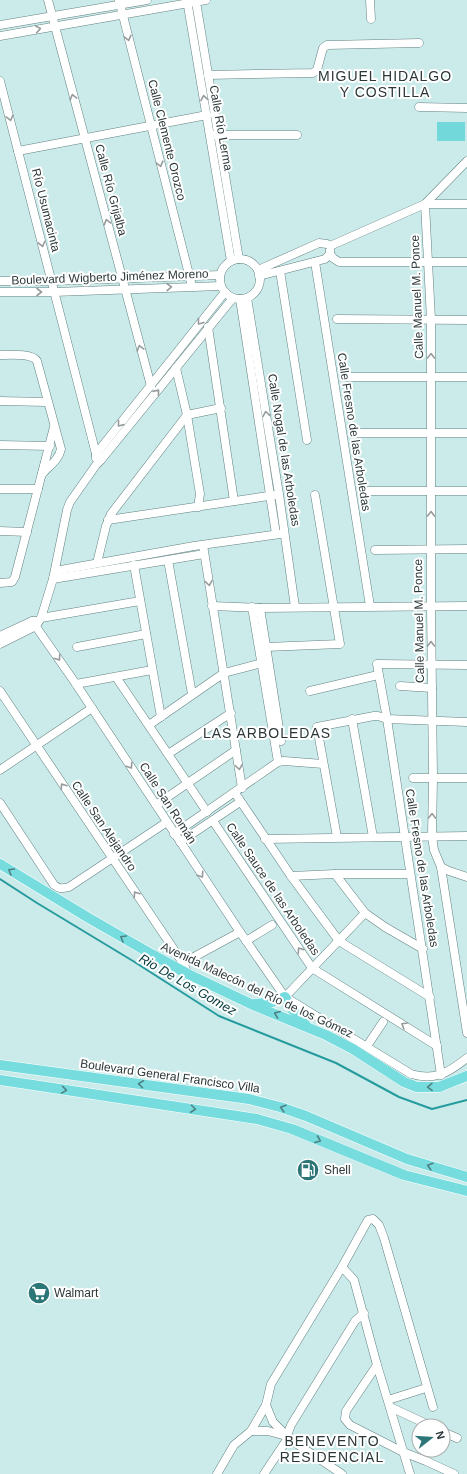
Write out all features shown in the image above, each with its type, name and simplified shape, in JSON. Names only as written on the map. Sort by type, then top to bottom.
[{"type":"main road","name":"Avenida Malecón del Río de los Gómez","points":[[0,864],[87,917],[188,974],[253,1004],[308,1026],[353,1049],[404,1082],[417,1087],[430,1088],[439,1087],[467,1075]]},
{"type":"main road","points":[[253,1004],[265,1004],[285,997],[296,1014],[308,1026]]},
{"type":"main road","name":"Boulevard General Francisco Villa","points":[[0,1065],[249,1099],[306,1116],[402,1157],[467,1177]]},
{"type":"main road","points":[[0,1080],[258,1119],[292,1129],[404,1175],[467,1191]]},
{"type":"main road","points":[[434,1183],[467,1188]]},
{"type":"street","name":"Calle Río Grijalba","points":[[48,0],[151,386]]},
{"type":"street","points":[[0,25],[120,2],[148,0]]},
{"type":"street","points":[[0,36],[206,0]]},
{"type":"street","points":[[370,0],[371,19]]},
{"type":"street","name":"Calle Clemente Orozco","points":[[120,2],[192,286]]},
{"type":"street","name":"Calle Río Lerma","points":[[190,2],[208,75],[214,135],[235,260]]},
{"type":"street","name":"Calle Río Lerma","points":[[190,2],[206,114],[214,135]]},
{"type":"street","points":[[208,75],[315,72],[317,70],[322,48],[325,45],[419,43]]},
{"type":"street","name":"Río Usumacinta","points":[[0,81],[98,460]]},
{"type":"street","points":[[419,108],[467,108]]},
{"type":"street","points":[[18,152],[206,114]]},
{"type":"street","points":[[214,135],[297,135]]},
{"type":"street","points":[[259,273],[280,271],[325,258],[330,250],[425,204],[467,161]]},
{"type":"street","points":[[425,204],[467,204]]},
{"type":"street","name":"Calle Manuel M. Ponce","points":[[425,204],[431,320],[430,550],[433,778],[432,836],[434,850],[441,867],[467,1033]]},
{"type":"street","points":[[259,273],[319,243],[327,244],[333,258],[339,262],[467,262]]},
{"type":"street","points":[[0,644],[37,621],[54,575],[67,510],[70,502],[98,460],[151,386],[223,289],[220,275],[226,264],[235,260],[246,260],[253,264],[259,273],[260,281],[256,291],[240,298],[208,327],[176,368],[98,460]]},
{"type":"street","name":"Calle Fresno de las Arboledas","points":[[315,262],[370,606]]},
{"type":"street","points":[[280,271],[307,440]]},
{"type":"street","name":"Boulevard Wigberto Jiménez Moreno","points":[[0,281],[51,281],[220,275]]},
{"type":"street","name":"Boulevard Wigberto Jiménez Moreno","points":[[0,292],[54,292],[192,286],[223,289]]},
{"type":"street","points":[[223,289],[240,298]]},
{"type":"street","name":"Calle Nogal de las Arboledas","points":[[240,298],[279,494],[280,534]]},
{"type":"street","name":"Calle Nogal de las Arboledas","points":[[240,298],[270,496],[280,534],[295,607]]},
{"type":"street","points":[[337,319],[467,320]]},
{"type":"street","points":[[208,327],[234,501]]},
{"type":"street","points":[[0,355],[30,356],[35,358],[54,427],[60,443],[60,455],[42,474]]},
{"type":"street","points":[[176,368],[187,415],[200,494],[198,507]]},
{"type":"street","points":[[344,377],[467,377]]},
{"type":"street","points":[[0,401],[47,402]]},
{"type":"street","points":[[97,563],[108,520],[187,415],[221,408]]},
{"type":"street","points":[[0,583],[12,582],[15,577],[54,427]]},
{"type":"street","points":[[354,433],[467,434]]},
{"type":"street","points":[[0,445],[50,446]]},
{"type":"street","points":[[0,489],[38,489]]},
{"type":"street","points":[[368,491],[467,491]]},
{"type":"street","points":[[108,520],[279,494]]},
{"type":"street","points":[[266,647],[340,644],[315,495]]},
{"type":"street","points":[[0,531],[27,532]]},
{"type":"street","points":[[54,575],[97,563],[280,534]]},
{"type":"street","points":[[203,545],[236,750],[240,802],[291,876],[339,941],[430,997]]},
{"type":"street","points":[[375,550],[467,549]]},
{"type":"street","points":[[54,575],[204,554]]},
{"type":"street","points":[[168,560],[192,694]]},
{"type":"street","points":[[134,565],[161,716]]},
{"type":"street","points":[[0,636],[37,621],[140,601]]},
{"type":"street","points":[[212,606],[467,606]]},
{"type":"street","points":[[256,607],[266,647],[281,762]]},
{"type":"street","points":[[256,607],[262,663],[281,762]]},
{"type":"street","name":"Calle San Román","points":[[37,621],[76,684],[174,834],[285,997]]},
{"type":"street","points":[[77,647],[146,634]]},
{"type":"street","points":[[149,725],[224,673],[262,663]]},
{"type":"street","name":"Calle Fresno de las Arboledas","points":[[432,665],[377,664],[423,949],[441,1075]]},
{"type":"street","points":[[432,665],[467,665]]},
{"type":"street","points":[[76,684],[152,670]]},
{"type":"street","points":[[310,691],[378,675]]},
{"type":"street","points":[[116,677],[207,812]]},
{"type":"street","points":[[400,686],[432,688]]},
{"type":"street","name":"Calle San Alejandro","points":[[0,691],[188,974]]},
{"type":"street","points":[[0,770],[92,708]]},
{"type":"street","points":[[168,754],[230,713]]},
{"type":"street","points":[[336,837],[317,727],[352,719],[374,716],[387,719],[467,722]]},
{"type":"street","points":[[352,719],[373,837]]},
{"type":"street","points":[[156,805],[236,750]]},
{"type":"street","points":[[174,834],[281,762],[323,764]]},
{"type":"street","points":[[413,778],[467,778]]},
{"type":"street","points":[[180,842],[240,802]]},
{"type":"street","points":[[0,803],[54,885],[58,888],[69,887],[167,822]]},
{"type":"street","name":"Calle Sauce de las Arboledas","points":[[213,820],[312,968],[438,1046]]},
{"type":"street","points":[[265,839],[467,836]]},
{"type":"street","points":[[441,867],[467,877]]},
{"type":"street","points":[[291,876],[335,874],[410,874]]},
{"type":"street","points":[[335,874],[365,913],[385,927],[423,949]]},
{"type":"street","points":[[365,913],[285,997],[411,1074],[420,1077],[441,1075],[449,1072],[467,1058]]},
{"type":"street","points":[[246,941],[272,925]]},
{"type":"street","points":[[182,963],[240,932]]},
{"type":"street","points":[[367,1046],[383,1022]]},
{"type":"street","points":[[217,1474],[234,1445],[251,1431],[266,1405],[271,1384],[342,1267],[368,1220],[373,1219],[380,1225],[426,1388],[433,1407]]},
{"type":"street","points":[[342,1267],[354,1280],[377,1365],[410,1474]]},
{"type":"street","points":[[264,1474],[288,1437],[291,1425],[355,1321],[364,1313]]},
{"type":"street","points":[[377,1365],[346,1411],[345,1419],[350,1425],[403,1452],[454,1474]]},
{"type":"street","points":[[389,1404],[426,1388]]},
{"type":"street","points":[[389,1404],[416,1418]]},
{"type":"street","points":[[266,1405],[273,1422],[288,1437],[342,1474]]},
{"type":"street","points":[[251,1431],[268,1431],[288,1437]]},
{"type":"street","points":[[451,1436],[456,1438]]},
{"type":"shaded area","points":[[437,122],[465,122],[465,141],[437,141]]},
{"type":"waterway","name":"Rio De Los Gomez","points":[[0,879],[219,1016],[336,1063],[399,1097],[432,1109],[467,1100]]},
{"type":"place","name":"Shell","points":[[308,1170]]},
{"type":"place","name":"Walmart","points":[[39,1293]]},
{"type":"district","name":"MIGUEL HIDALGO Y COSTILLA","points":[[385,84]]},
{"type":"district","name":"LAS ARBOLEDAS","points":[[267,733]]},
{"type":"district","name":"BENEVENTO RESIDENCIAL","points":[[332,1450]]}]
